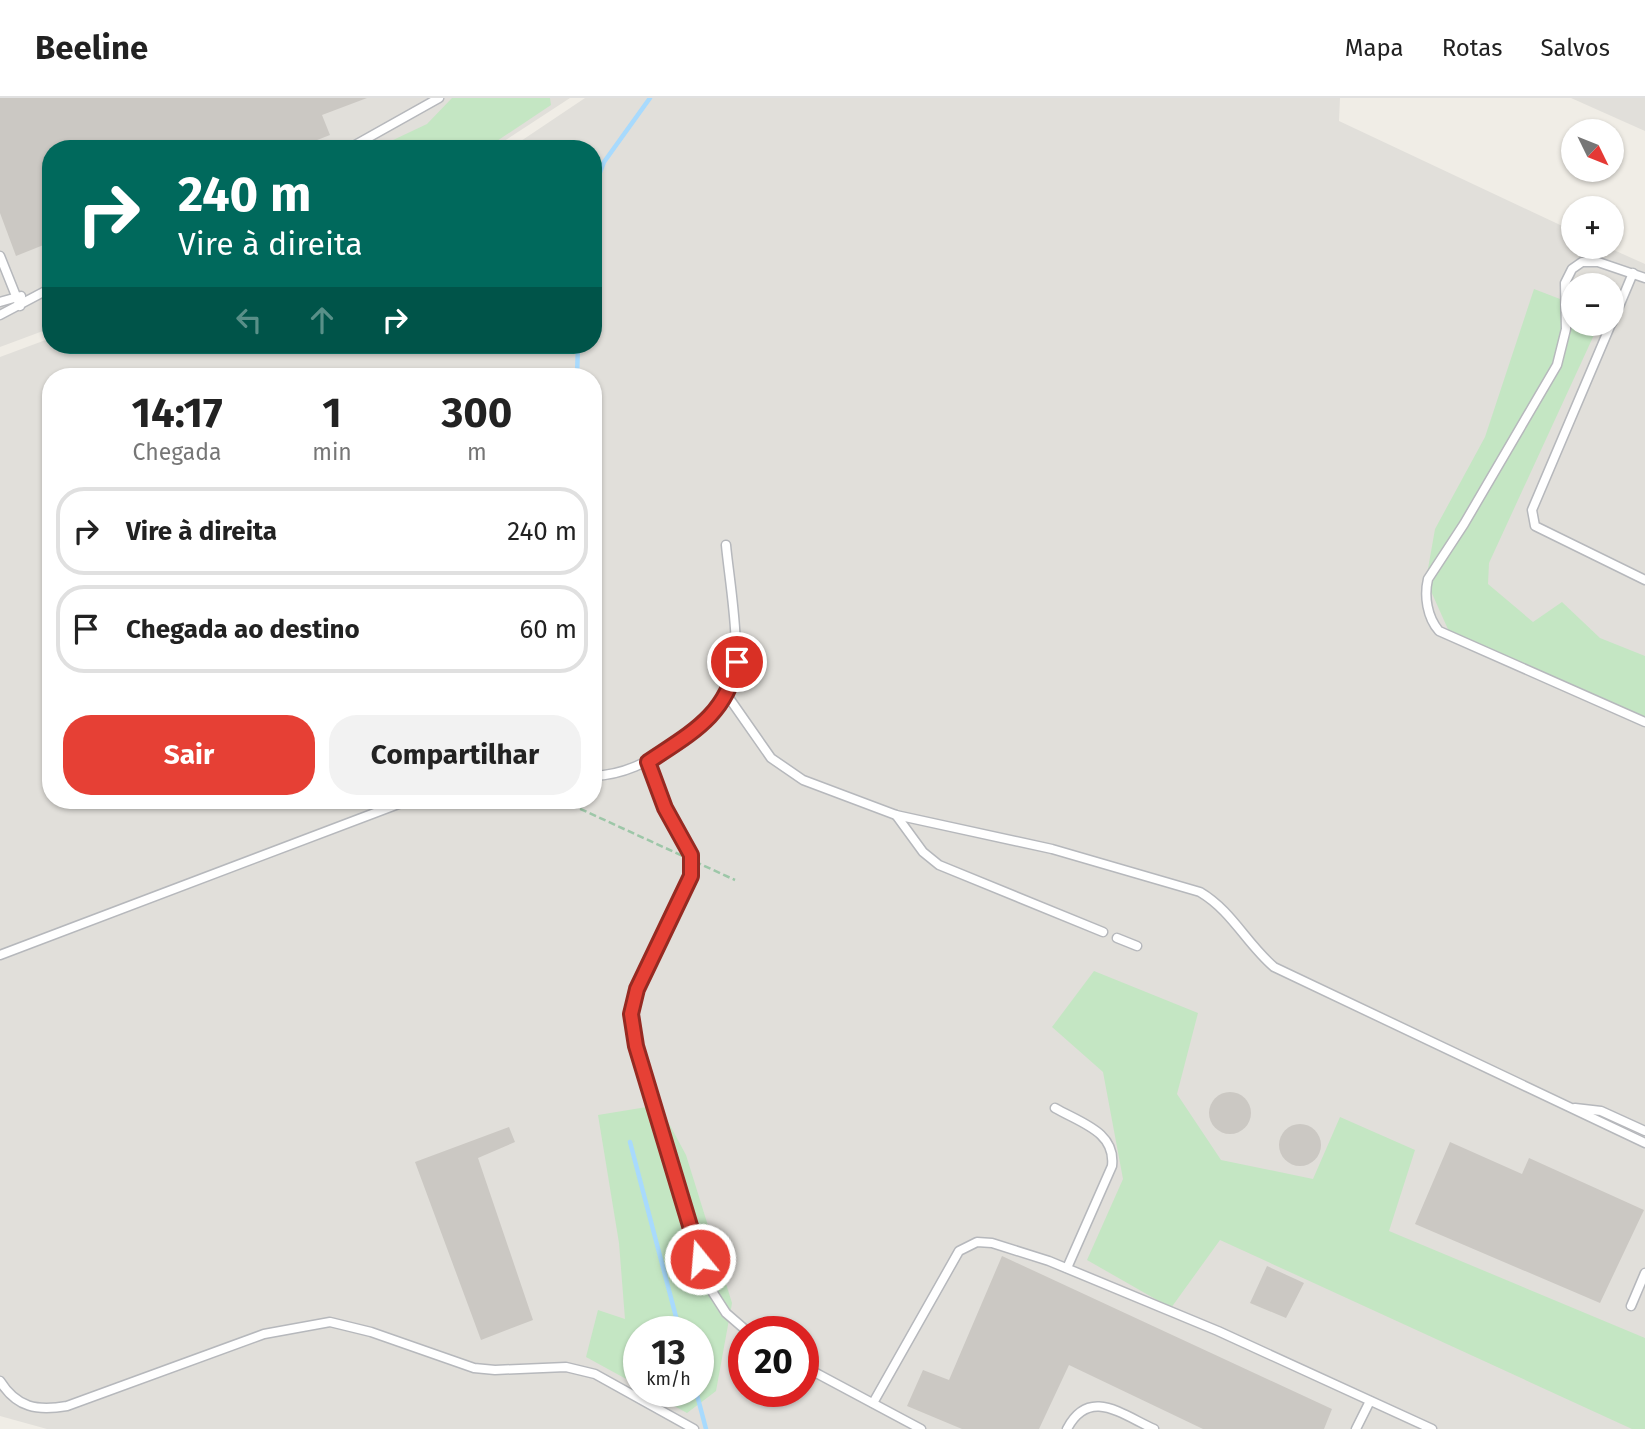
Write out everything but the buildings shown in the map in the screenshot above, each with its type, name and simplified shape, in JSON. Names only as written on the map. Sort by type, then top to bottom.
[{"type":"lane","points":[[364,140],[439,98]]},
{"type":"lane","points":[[0,257],[20,306]]},
{"type":"lane","points":[[1645,278],[1598,262],[1582,262],[1572,269],[1565,282],[1566,329],[1557,365],[1464,524],[1428,579],[1426,588],[1429,617],[1439,631],[1645,722]]},
{"type":"lane","points":[[1624,294],[1633,273]]},
{"type":"lane","points":[[0,315],[42,292]]},
{"type":"lane","points":[[0,302],[15,296],[31,297]]},
{"type":"lane","points":[[1606,336],[1532,510],[1531,519],[1535,526],[1645,580]]},
{"type":"lane","points":[[602,776],[648,762],[711,716],[732,688],[737,662],[726,545]]},
{"type":"lane","points":[[727,695],[771,758],[803,780],[896,815],[1052,849],[1200,892],[1217,902],[1259,954],[1274,967],[1645,1143]]},
{"type":"lane","points":[[648,762],[665,808],[691,855],[691,876],[637,989],[631,1014],[636,1046],[708,1285],[729,1316]]},
{"type":"lane","points":[[0,955],[385,809]]},
{"type":"lane","points":[[896,815],[928,859],[1103,932]]},
{"type":"lane","points":[[1117,938],[1137,946]]},
{"type":"lane","points":[[1566,1106],[1601,1111],[1645,1131]]},
{"type":"lane","points":[[1055,1108],[1107,1138],[1114,1151],[1112,1166],[1067,1268]]},
{"type":"lane","points":[[873,1403],[959,1251],[977,1242],[992,1242],[1067,1268],[1218,1331],[1432,1429]]},
{"type":"lane","points":[[1631,1306],[1645,1273]]},
{"type":"lane","points":[[0,1381],[15,1400],[27,1407],[48,1409],[67,1406],[264,1334],[330,1322],[371,1332],[474,1368],[495,1370],[566,1367],[595,1374],[692,1427]]},
{"type":"lane","points":[[819,1374],[921,1429]]},
{"type":"lane","points":[[1356,1429],[1370,1401]]},
{"type":"lane","points":[[1067,1429],[1075,1413],[1090,1405],[1107,1407],[1154,1429]]},
{"type":"path","points":[[581,809],[735,880]]},
{"type":"shaded area","points":[[0,98],[570,98],[506,140],[42,140],[42,331],[0,347]]},
{"type":"shaded area","points":[[585,98],[1340,98],[1339,121],[1561,225],[1561,259],[1624,259],[1624,255],[1645,264],[1645,1429],[47,1429],[0,1416],[0,357],[42,341],[42,354],[602,354],[602,140],[522,140]]},
{"type":"shaded area","points":[[1571,98],[1645,98],[1645,131],[1624,122],[1624,119],[1618,119]]},
{"type":"green space","points":[[452,98],[550,98],[551,105],[498,140],[393,140],[427,124]]},
{"type":"green space","points":[[1534,289],[1561,299],[1561,336],[1593,336],[1489,563],[1488,584],[1533,622],[1562,602],[1600,638],[1645,656],[1645,720],[1451,636],[1426,580],[1435,529],[1485,437]]},
{"type":"green space","points":[[1094,971],[1198,1013],[1177,1094],[1221,1160],[1313,1179],[1340,1117],[1415,1150],[1389,1231],[1645,1338],[1645,1429],[1632,1429],[1220,1240],[1171,1308],[1087,1260],[1123,1179],[1103,1072],[1052,1027]]},
{"type":"green space","points":[[659,1105],[686,1155],[732,1303],[714,1393],[714,1316],[625,1316],[619,1243],[598,1115]]},
{"type":"green space","points":[[598,1310],[623,1318],[623,1377],[586,1357]]},
{"type":"green space","points":[[676,1407],[695,1407],[687,1413]]},
{"type":"waterway","points":[[602,167],[650,98]]},
{"type":"waterway","points":[[577,368],[578,354]]},
{"type":"waterway","points":[[630,1142],[676,1316]]},
{"type":"waterway","points":[[700,1407],[706,1429]]},
{"type":"route","points":[[700,1259],[636,1046],[631,1014],[637,989],[691,876],[691,855],[665,808],[648,762],[711,716],[732,688],[737,662]]}]
